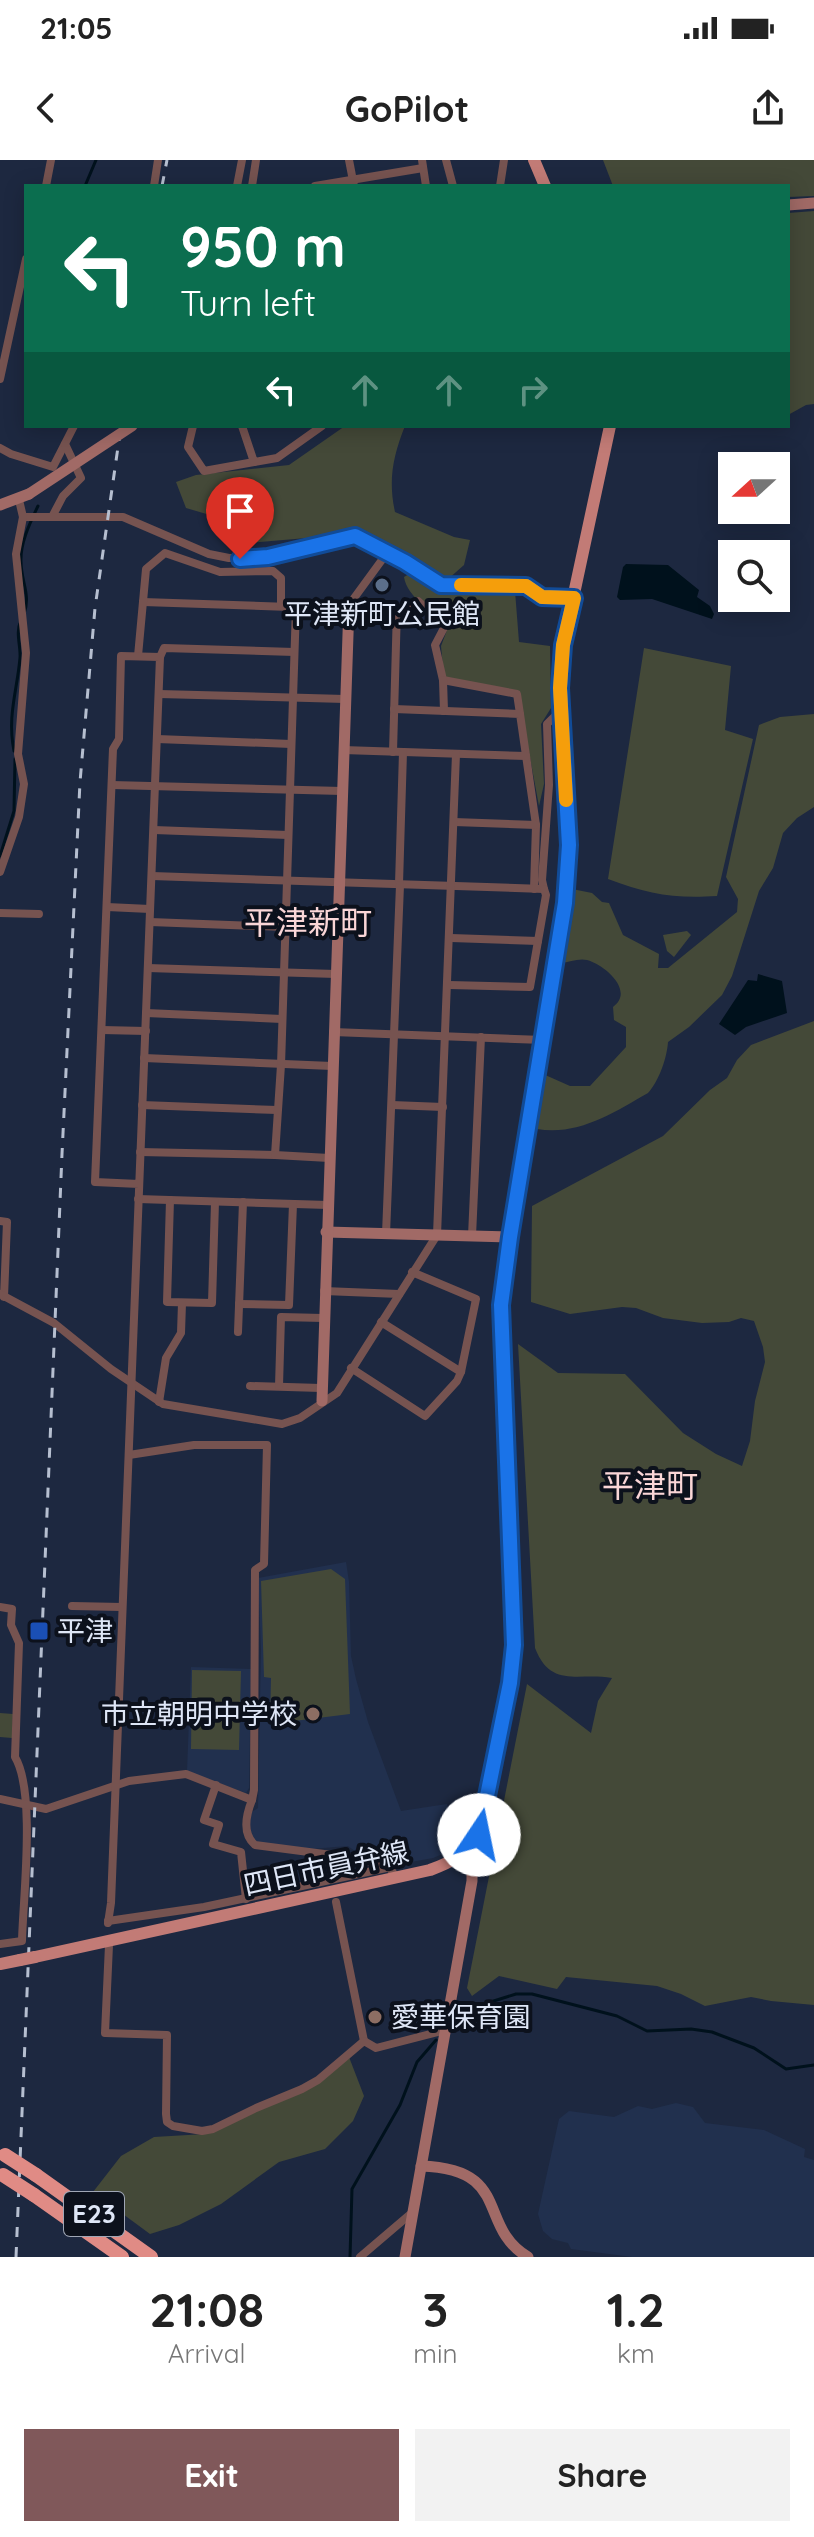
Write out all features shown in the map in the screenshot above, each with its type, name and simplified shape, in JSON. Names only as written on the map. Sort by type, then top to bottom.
[{"type":"highway","name":"E23","points":[[3,2154],[151,2257]]},
{"type":"highway","name":"E23","points":[[2,2174],[122,2257]]},
{"type":"main road","points":[[534,160],[544,184]]},
{"type":"main road","points":[[464,1854],[479,1835],[510,1683],[514,1645],[501,1305],[565,903],[569,845],[560,711],[563,645],[610,428]]},
{"type":"main road","name":"四日市員弁線","points":[[0,1964],[393,1872],[430,1870],[464,1854]]},
{"type":"street","points":[[46,184],[51,160]]},
{"type":"street","points":[[154,184],[158,160]]},
{"type":"street","points":[[237,184],[242,160]]},
{"type":"street","points":[[252,184],[256,160]]},
{"type":"street","points":[[349,160],[354,183],[423,164],[426,184]]},
{"type":"street","points":[[446,160],[452,184]]},
{"type":"street","points":[[500,184],[504,160]]},
{"type":"street","points":[[790,205],[814,203]]},
{"type":"street","points":[[0,379],[24,268]]},
{"type":"street","points":[[0,448],[53,467],[73,428]]},
{"type":"street","points":[[0,505],[24,497],[129,428]]},
{"type":"street","points":[[193,428],[188,447],[204,471],[277,458],[319,428]]},
{"type":"street","points":[[243,428],[254,462]]},
{"type":"street","points":[[53,515],[63,496],[81,478],[65,444]]},
{"type":"street","points":[[0,872],[19,817],[24,784],[18,739],[26,663],[16,554],[26,516],[24,497]]},
{"type":"street","points":[[26,516],[123,517],[209,554],[229,558],[268,557],[355,536],[441,585],[526,586],[542,597],[574,598]]},
{"type":"street","points":[[138,656],[146,569],[165,553],[220,572],[273,571],[281,578],[281,606]]},
{"type":"street","points":[[322,1401],[349,607],[387,553]]},
{"type":"street","points":[[143,602],[397,608],[418,601],[445,626],[435,645],[443,680],[444,711]]},
{"type":"street","points":[[275,1155],[281,1065],[296,607]]},
{"type":"street","points":[[393,752],[397,608]]},
{"type":"street","points":[[294,652],[164,648],[160,657],[108,1922],[246,1899],[330,1878],[393,1872]]},
{"type":"street","points":[[139,1184],[95,1182],[113,749],[119,739],[121,656],[160,657]]},
{"type":"street","points":[[443,680],[517,694],[536,825],[534,889]]},
{"type":"street","points":[[159,694],[345,699]]},
{"type":"street","points":[[394,709],[520,714]]},
{"type":"street","points":[[449,985],[530,987],[546,895],[542,880],[549,785],[547,724],[560,711]]},
{"type":"street","points":[[157,739],[291,744]]},
{"type":"street","points":[[343,750],[526,756]]},
{"type":"street","points":[[386,1234],[403,752]]},
{"type":"street","points":[[0,1221],[7,1222],[2,1295],[54,1323],[111,1369],[159,1402],[178,1408],[282,1424],[300,1418],[337,1393],[437,1235],[456,754]]},
{"type":"street","points":[[112,785],[342,791]]},
{"type":"street","points":[[454,822],[536,825]]},
{"type":"street","points":[[154,830],[288,835]]},
{"type":"street","points":[[152,876],[544,889]]},
{"type":"street","points":[[107,907],[150,909]]},
{"type":"street","points":[[0,913],[39,914]]},
{"type":"street","points":[[150,922],[285,927]]},
{"type":"street","points":[[451,938],[538,941]]},
{"type":"street","points":[[148,968],[336,974]]},
{"type":"street","points":[[146,1013],[282,1019]]},
{"type":"street","points":[[102,1030],[146,1031]]},
{"type":"street","points":[[333,1032],[543,1040]]},
{"type":"street","points":[[472,1236],[481,1037]]},
{"type":"street","points":[[144,1058],[332,1066]]},
{"type":"street","points":[[142,1105],[277,1110]]},
{"type":"street","points":[[392,1105],[443,1107]]},
{"type":"street","points":[[140,1152],[329,1158]]},
{"type":"street","points":[[138,1199],[328,1205]]},
{"type":"street","points":[[170,1200],[167,1302],[182,1303],[212,1303],[215,1202]]},
{"type":"street","points":[[238,1332],[243,1202]]},
{"type":"street","points":[[239,1304],[289,1305],[293,1204]]},
{"type":"street","points":[[326,1232],[510,1237]]},
{"type":"street","points":[[351,1368],[425,1416],[457,1381],[476,1299],[412,1272]]},
{"type":"street","points":[[324,1291],[399,1294]]},
{"type":"street","points":[[159,1402],[166,1358],[181,1333],[182,1303]]},
{"type":"street","points":[[279,1386],[281,1317],[323,1318]]},
{"type":"street","points":[[381,1322],[461,1372]]},
{"type":"street","points":[[250,1386],[321,1388]]},
{"type":"street","points":[[129,1455],[194,1445],[267,1445],[264,1564],[255,1570],[254,1790],[246,1813],[249,1841],[255,1845],[355,1858],[393,1872]]},
{"type":"street","points":[[72,1606],[122,1607]]},
{"type":"street","points":[[0,1607],[12,1609],[11,1625],[19,1643],[15,1757],[22,1774],[25,1805],[22,1941],[0,1944]]},
{"type":"street","points":[[0,1799],[54,1808],[145,1777],[186,1774],[252,1800]]},
{"type":"street","points":[[216,1785],[204,1820],[219,1825],[213,1844],[241,1852],[246,1899]]},
{"type":"street","points":[[405,2257],[472,1881],[472,1868],[464,1854]]},
{"type":"street","points":[[336,1902],[364,2041],[376,2048],[446,2030]]},
{"type":"street","points":[[109,1945],[105,2033],[167,2035],[166,2114],[167,2122],[173,2126],[202,2131],[213,2129],[286,2097],[318,2080],[364,2041]]},
{"type":"street","points":[[421,2166],[462,2171],[480,2184],[508,2240],[528,2257]]},
{"type":"street","points":[[360,2257],[414,2211]]},
{"type":"shaded area","points":[[626,564],[668,565],[699,590],[697,597],[710,606],[714,614],[712,619],[652,599],[620,600],[617,597]]},
{"type":"shaded area","points":[[758,974],[782,981],[787,1013],[746,1027],[735,1035],[719,1024],[748,980],[757,981]]},
{"type":"shaded area","name":"市立朝明中学校","points":[[346,1562],[351,1656],[356,1679],[368,1722],[401,1811],[447,1804],[455,1849],[433,1858],[400,1864],[362,1856],[348,1846],[311,1849],[256,1844],[251,1837],[249,1814],[258,1808],[261,1649],[258,1578]]},
{"type":"shaded area","name":"市立朝明中学校","points":[[191,1667],[251,1669],[249,1788],[246,1793],[187,1772]]},
{"type":"shaded area","points":[[676,2103],[693,2107],[705,2123],[764,2130],[805,2149],[804,2157],[814,2160],[814,2257],[632,2257],[571,2249],[568,2243],[552,2239],[543,2231],[538,2214],[559,2119],[569,2111],[614,2117],[638,2106],[652,2109]]},
{"type":"green space","points":[[603,160],[814,160],[814,196],[790,197],[790,184],[612,184]]},
{"type":"green space","points":[[814,211],[814,404],[790,414],[790,213]]},
{"type":"green space","points":[[342,428],[404,428],[393,468],[395,512],[454,537],[470,540],[464,565],[447,580],[358,538],[330,536],[247,543],[244,525],[186,508],[176,482],[196,475],[289,465]]},
{"type":"green space","points":[[409,574],[447,589],[515,591],[519,642],[550,646],[551,708],[541,724],[544,784],[539,806],[518,693],[444,679],[441,646],[449,625],[410,592],[404,577]]},
{"type":"green space","points":[[644,648],[731,666],[725,730],[753,739],[717,896],[661,894],[608,879]]},
{"type":"green space","points":[[814,714],[814,807],[797,818],[783,833],[773,868],[759,891],[732,976],[722,995],[689,1027],[668,1042],[662,1069],[648,1093],[581,1126],[537,1129],[543,1074],[570,1086],[590,1086],[626,1047],[626,1027],[614,1020],[613,1007],[621,994],[615,979],[602,967],[587,960],[561,963],[572,889],[592,893],[602,902],[609,903],[623,935],[659,954],[658,968],[668,968],[737,912],[738,899],[726,877],[759,725],[780,717]]},
{"type":"green space","points":[[687,931],[691,935],[674,957],[667,951],[663,935]]},
{"type":"green space","points":[[814,1021],[814,2005],[751,1997],[705,2006],[657,1986],[566,1977],[557,1989],[499,1976],[472,1996],[467,1988],[527,1684],[591,1733],[598,1701],[612,1678],[557,1674],[542,1661],[535,1648],[518,1344],[558,1373],[625,1374],[683,1433],[742,1466],[750,1441],[755,1401],[765,1362],[754,1321],[741,1318],[729,1322],[702,1323],[663,1318],[636,1308],[622,1307],[570,1314],[531,1302],[532,1206],[663,1136],[710,1090],[727,1078],[737,1060],[751,1045]]},
{"type":"green space","points":[[331,1569],[345,1579],[350,1714],[270,1724],[271,1678],[264,1677],[261,1581]]},
{"type":"green space","points":[[192,1670],[241,1671],[239,1750],[191,1749]]},
{"type":"green space","points":[[0,1713],[13,1714],[12,1738],[0,1737]]},
{"type":"green space","points":[[349,2057],[364,2096],[353,2121],[325,2149],[279,2162],[221,2204],[179,2225],[150,2234],[93,2192],[121,2156],[154,2137],[205,2134],[310,2082]]},
{"type":"waterway","points":[[86,184],[96,160]]},
{"type":"waterway","points":[[24,614],[26,594],[21,555],[26,533],[38,506]]},
{"type":"waterway","points":[[14,751],[12,715],[20,658],[18,634],[21,621]]},
{"type":"waterway","points":[[0,856],[14,811],[15,759]]},
{"type":"waterway","points":[[481,2005],[516,1994],[532,1994],[617,2016],[647,2031],[691,2029],[712,2032],[754,2048],[786,2069],[814,2065]]},
{"type":"waterway","points":[[350,2257],[352,2189],[400,2105],[417,2062],[436,2040]]},
{"type":"railway","points":[[162,184],[167,160]]},
{"type":"railway","points":[[16,2257],[80,782],[95,608],[121,428]]},
{"type":"slow traffic","points":[[461,585],[526,586],[542,597],[574,598],[563,645],[560,688],[566,800]]},
{"type":"place","name":"平津新町公民館","points":[[382,585]]},
{"type":"place","name":"平津","points":[[39,1631]]},
{"type":"place","name":"市立朝明中学校","points":[[313,1714]]},
{"type":"place","name":"愛華保育園","points":[[375,2017]]},
{"type":"district","name":"平津新町","points":[[308,923]]},
{"type":"district","name":"平津町","points":[[650,1486]]},
{"type":"route","points":[[240,559],[259,559],[355,536],[367,540],[441,585],[526,586],[542,597],[574,598],[563,645],[560,688],[569,845],[565,903],[501,1305],[514,1645],[510,1683],[479,1835]]}]
